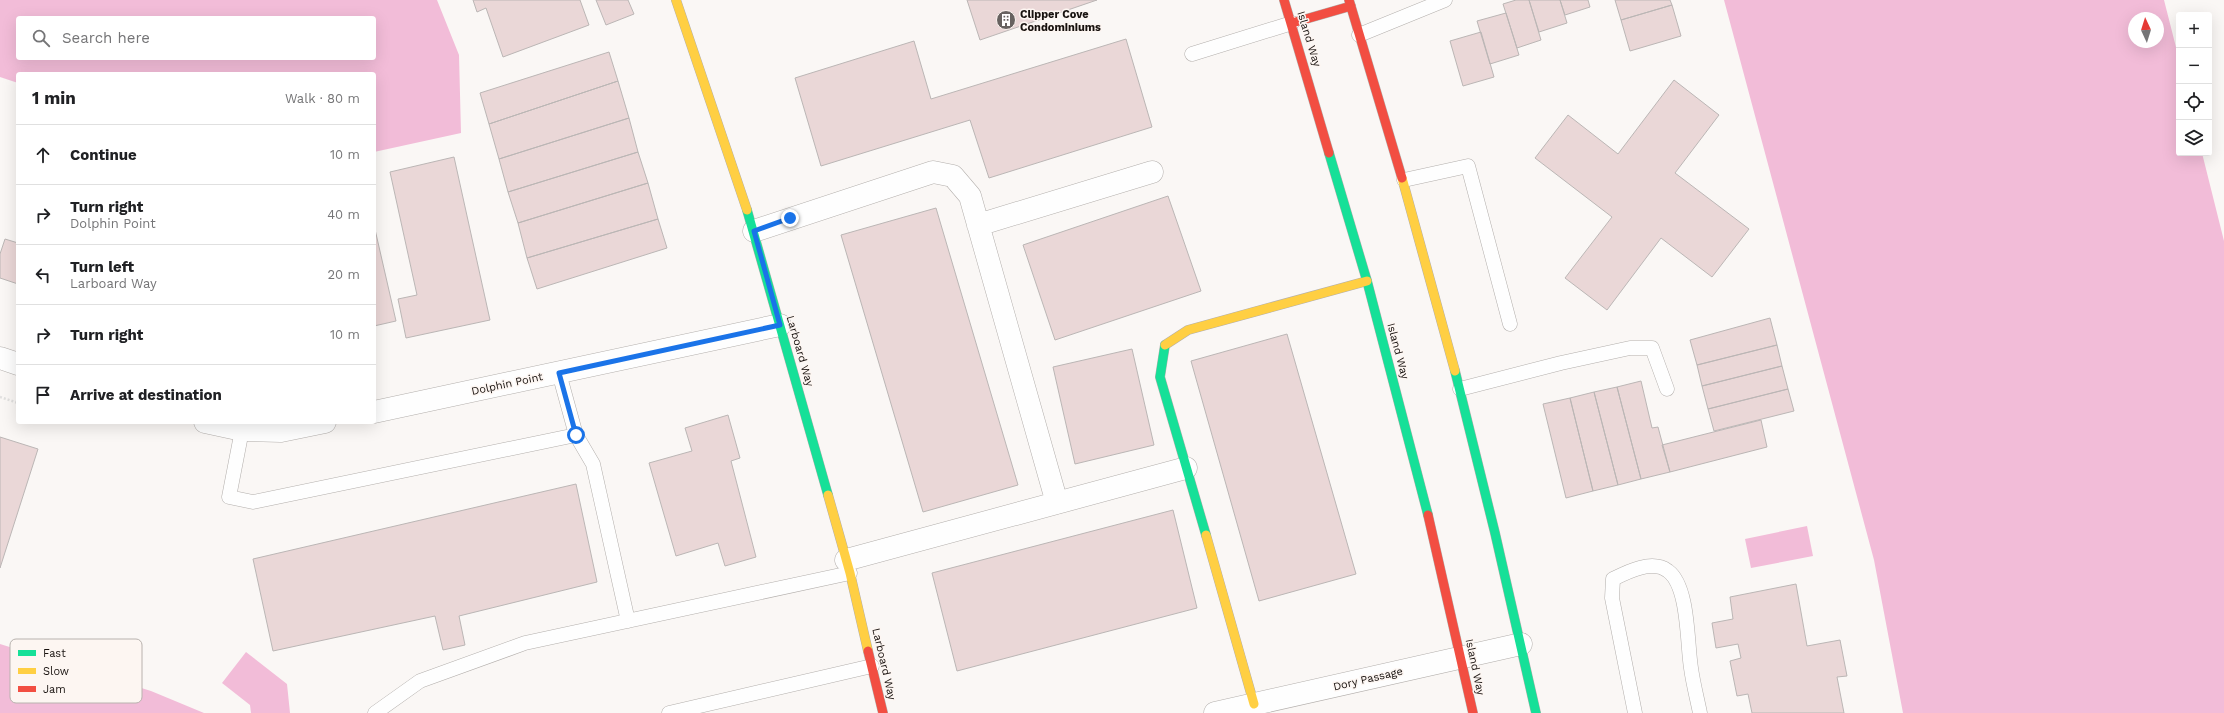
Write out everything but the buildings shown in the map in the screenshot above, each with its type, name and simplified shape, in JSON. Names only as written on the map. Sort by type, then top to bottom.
[{"type":"street","name":"Larboard Way","points":[[676,0],[754,231],[848,567],[883,713]]},
{"type":"street","name":"Island Way","points":[[1284,0],[1367,281],[1416,465],[1473,713]]},
{"type":"street","points":[[1292,23],[1350,3],[1404,180],[1460,389],[1536,713]]},
{"type":"street","points":[[754,231],[932,172],[953,176],[970,196],[1057,503]]},
{"type":"street","points":[[978,225],[1152,172]]},
{"type":"street","points":[[1254,704],[1160,377],[1165,345],[1188,330],[1367,281]]},
{"type":"street","name":"Dolphin Point","points":[[376,412],[780,325]]},
{"type":"street","points":[[0,358],[16,363]]},
{"type":"street","points":[[214,424],[242,430],[281,431],[315,424]]},
{"type":"street","points":[[848,567],[1057,503],[1186,468]]},
{"type":"street","name":"Dory Passage","points":[[1215,713],[1521,644]]},
{"type":"lane","points":[[1359,35],[1446,0]]},
{"type":"lane","points":[[1192,54],[1292,23]]},
{"type":"lane","points":[[1404,180],[1468,166],[1510,324]]},
{"type":"lane","points":[[1460,389],[1561,363],[1630,348],[1652,348],[1667,389]]},
{"type":"lane","points":[[559,373],[576,435],[593,464],[628,621]]},
{"type":"lane","points":[[242,430],[229,497],[253,502],[576,435]]},
{"type":"lane","points":[[1635,713],[1612,598],[1613,579],[1633,568],[1651,566],[1668,570],[1677,583],[1686,615],[1691,668],[1700,713]]},
{"type":"lane","points":[[375,713],[420,681],[517,646],[628,621],[848,567]]},
{"type":"lane","points":[[669,713],[872,666]]},
{"type":"path","points":[[0,398],[16,402]]},
{"type":"shaded area","points":[[0,0],[437,0],[459,55],[461,133],[376,152],[376,72],[16,72],[16,82],[0,77]]},
{"type":"shaded area","points":[[1724,0],[2164,0],[2176,47],[2176,156],[2203,156],[2224,241],[2224,713],[1903,713],[1874,560]]},
{"type":"shaded area","points":[[1807,526],[1813,556],[1751,568],[1745,539]]},
{"type":"shaded area","points":[[0,644],[10,647],[10,703],[142,703],[142,688],[204,713],[0,713]]},
{"type":"shaded area","points":[[246,652],[287,684],[290,713],[251,713],[250,705],[222,683]]},
{"type":"traffic: fast","points":[[1329,153],[1367,281],[1428,515]]},
{"type":"traffic: fast","points":[[747,210],[828,495]]},
{"type":"traffic: fast","points":[[1165,345],[1160,377],[1206,535]]},
{"type":"traffic: fast","points":[[1455,371],[1495,533],[1536,713]]},
{"type":"traffic: slow","points":[[676,0],[747,210]]},
{"type":"traffic: slow","points":[[1402,178],[1455,371]]},
{"type":"traffic: slow","points":[[1165,345],[1188,330],[1367,281]]},
{"type":"traffic: slow","points":[[828,495],[850,573],[868,651]]},
{"type":"traffic: slow","points":[[1206,535],[1254,704]]},
{"type":"traffic: jam","points":[[1284,0],[1329,153]]},
{"type":"traffic: jam","points":[[1349,0],[1402,178]]},
{"type":"traffic: jam","points":[[1292,23],[1351,6]]},
{"type":"traffic: jam","points":[[1428,515],[1473,713]]},
{"type":"traffic: jam","points":[[868,651],[883,713]]},
{"type":"place","name":"Clipper Cove Condominiums","points":[[1006,20]]},
{"type":"route","points":[[576,435],[559,373],[780,325],[754,231],[790,218]]}]
